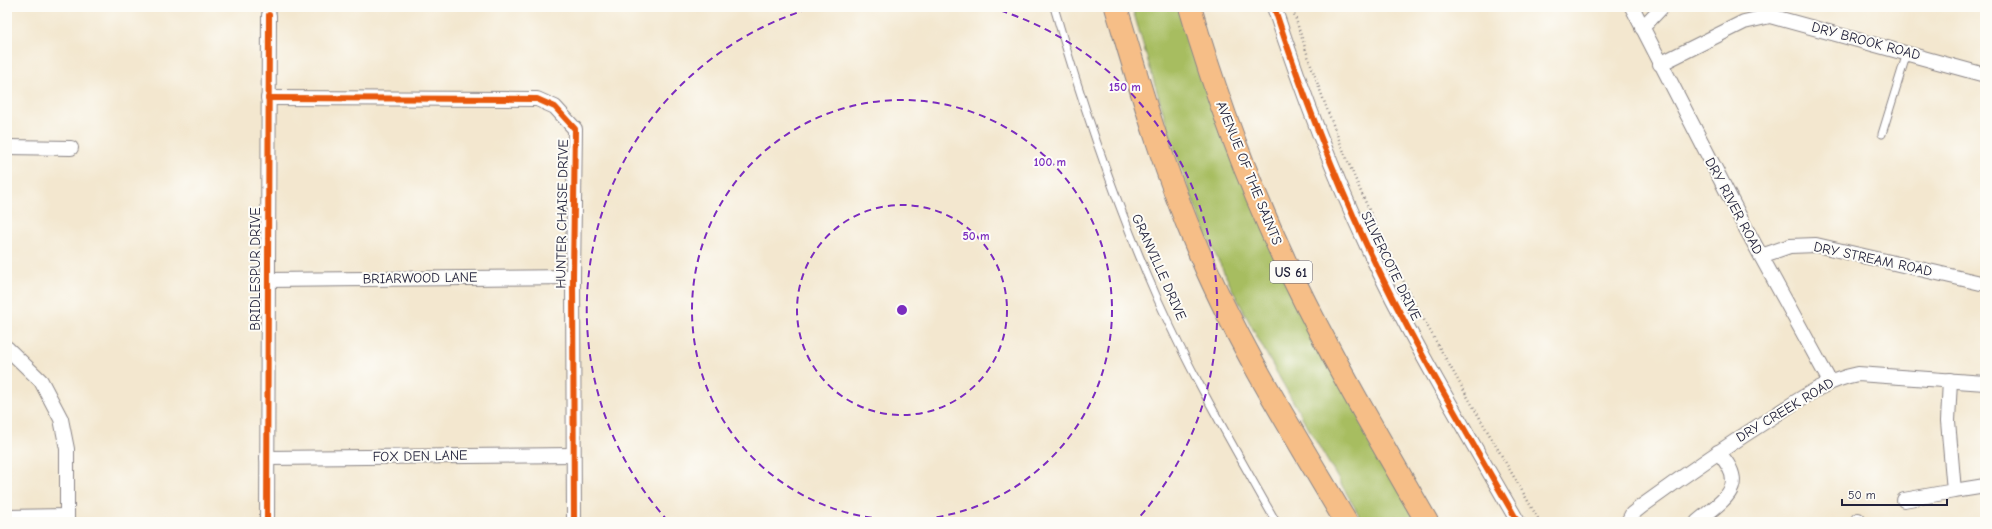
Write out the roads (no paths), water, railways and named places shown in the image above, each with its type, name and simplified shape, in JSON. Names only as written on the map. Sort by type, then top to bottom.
[{"type":"highway","points":[[1116,7],[1170,178],[1201,259],[1242,341],[1346,522]]},
{"type":"highway","name":"AVENUE OF THE SAINTS","points":[[1190,7],[1232,136],[1261,208],[1293,278],[1331,353],[1427,522]]},
{"type":"street","name":"SILVERCOTE DRIVE","points":[[1274,7],[1304,95],[1336,179],[1367,248],[1446,397],[1518,522]]},
{"type":"street","name":"DRY RIVER ROAD","points":[[1632,7],[1660,64],[1761,256],[1830,382]]},
{"type":"street","points":[[1642,28],[1662,7]]},
{"type":"street","name":"BRIDLESPUR DRIVE","points":[[267,522],[269,15]]},
{"type":"street","name":"DRY BROOK ROAD","points":[[1660,64],[1744,22],[1770,16],[1985,74]]},
{"type":"street","name":"HUNTER CHAISE DRIVE","points":[[268,98],[537,99],[555,107],[575,129],[573,277],[574,522]]},
{"type":"street","points":[[7,147],[71,148]]},
{"type":"street","name":"DRY STREAM ROAD","points":[[1761,256],[1790,246],[1816,245],[1985,284]]},
{"type":"street","name":"BRIARWOOD LANE","points":[[267,280],[573,277]]},
{"type":"street","points":[[7,348],[41,381],[61,420],[66,450],[67,519],[7,517]]},
{"type":"street","name":"DRY CREEK ROAD","points":[[1628,522],[1632,514],[1718,452],[1822,386],[1842,377],[1858,374],[1985,383]]},
{"type":"street","points":[[1950,380],[1948,421],[1954,491]]},
{"type":"street","points":[[1698,522],[1730,493],[1734,483],[1733,472],[1728,463],[1718,452]]},
{"type":"street","name":"FOX DEN LANE","points":[[267,458],[573,455]]},
{"type":"street","points":[[1904,500],[1985,486]]},
{"type":"lane","name":"GRANVILLE DRIVE","points":[[1054,7],[1095,141],[1124,219],[1159,301],[1219,420],[1276,522]]},
{"type":"lane","points":[[1882,134],[1907,53]]}]
